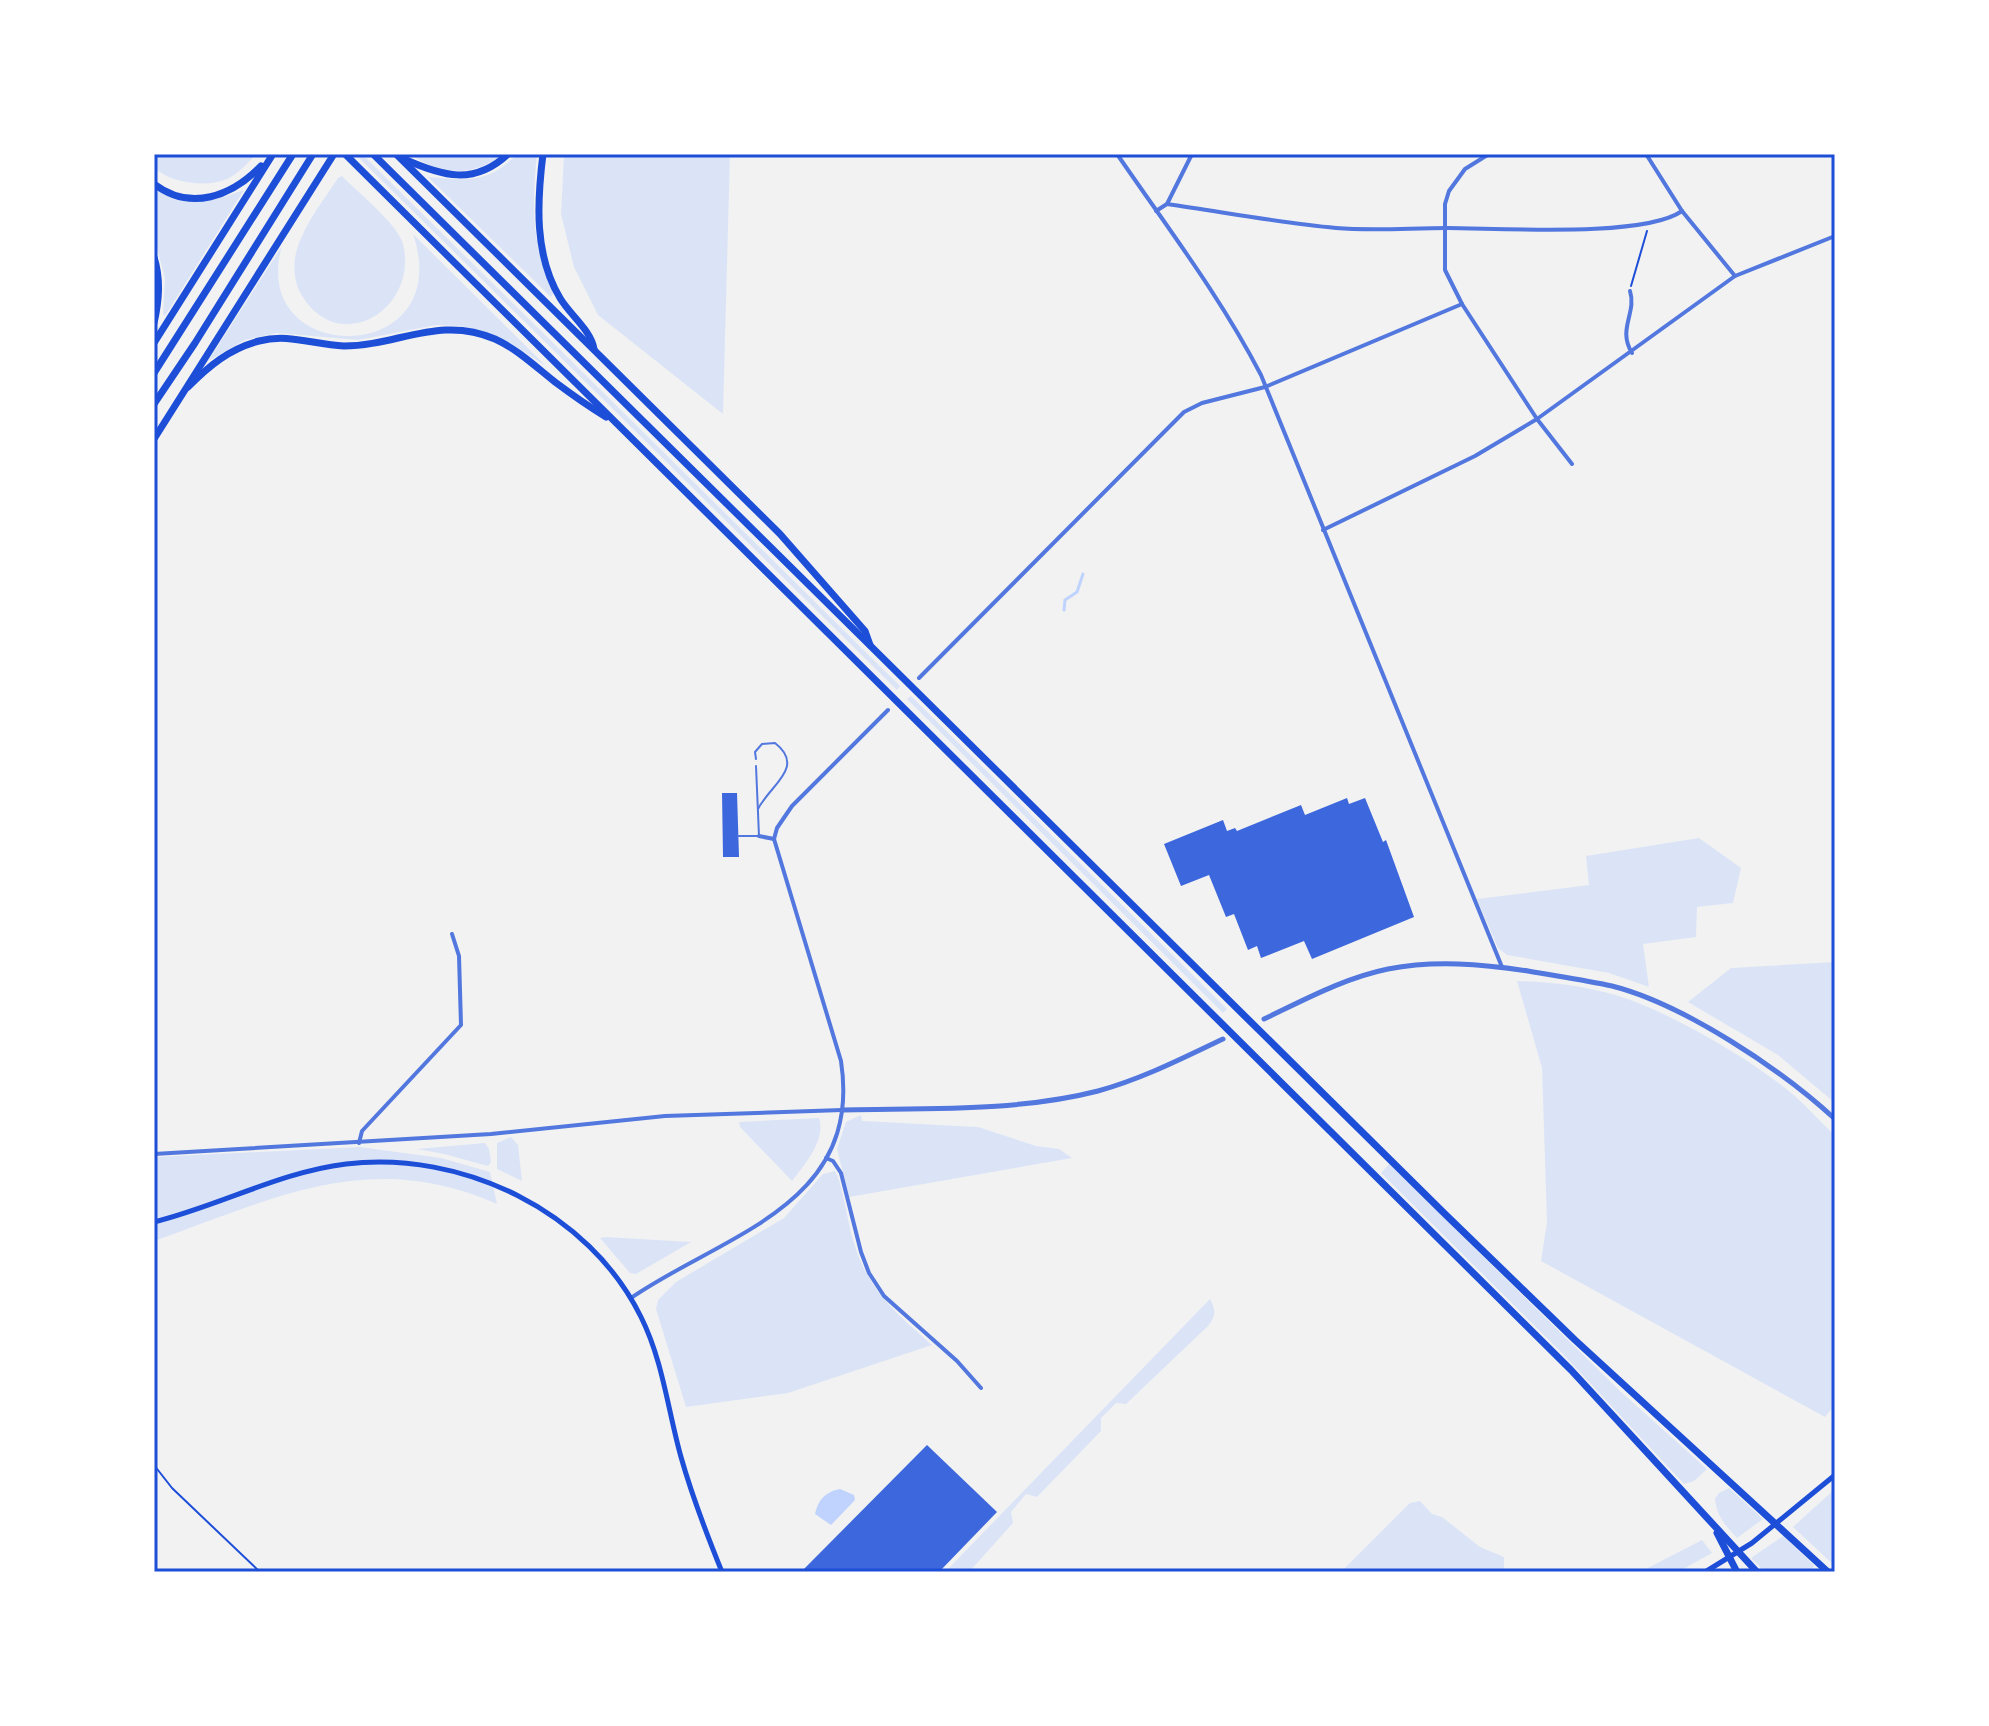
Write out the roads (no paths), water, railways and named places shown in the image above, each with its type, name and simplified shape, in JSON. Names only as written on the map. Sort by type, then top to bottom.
[{"type":"highway","points":[[154,373],[292,154]]},
{"type":"highway","points":[[154,404],[313,154]]},
{"type":"highway","points":[[154,439],[334,154]]},
{"type":"highway","points":[[345,154],[1571,1370],[1757,1572]]},
{"type":"highway","points":[[373,154],[1575,1340],[1828,1572]]},
{"type":"highway","points":[[397,155],[438,173],[454,176],[472,174],[498,164],[508,154]]},
{"type":"highway","points":[[543,154],[539,227],[546,265],[558,295],[592,339],[594,351]]},
{"type":"highway","points":[[154,184],[163,191],[185,198],[225,194],[246,182],[272,155]]},
{"type":"highway","points":[[154,343],[272,155]]},
{"type":"highway","points":[[397,155],[780,534],[865,631],[871,647]]},
{"type":"highway","points":[[154,257],[159,300],[154,323]]},
{"type":"highway","points":[[188,387],[232,350],[261,340],[288,338],[343,346],[367,345],[420,332],[468,331],[495,339],[518,352],[573,395],[620,426]]},
{"type":"highway","points":[[1713,1524],[1737,1572]]},
{"type":"main road","points":[[154,1222],[290,1177],[331,1167],[373,1162],[437,1167],[489,1183],[551,1216],[599,1257],[631,1298],[654,1349],[681,1458],[722,1572]]},
{"type":"main road","points":[[1705,1572],[1752,1543],[1835,1475]]},
{"type":"street","points":[[1117,154],[1236,327],[1265,387],[1502,967]]},
{"type":"street","points":[[1156,211],[1167,204],[1192,154]]},
{"type":"street","points":[[1489,154],[1465,169],[1449,191],[1445,270],[1462,304],[1537,419],[1572,464]]},
{"type":"street","points":[[1646,154],[1682,211],[1735,276]]},
{"type":"street","points":[[1167,204],[1338,228],[1574,229],[1648,224],[1682,211]]},
{"type":"street","points":[[1323,530],[1475,456],[1537,419],[1735,276],[1835,236]]},
{"type":"street","points":[[1630,291],[1632,297],[1625,332],[1626,344],[1632,353]]},
{"type":"street","points":[[919,678],[1184,412],[1202,403],[1265,387],[1462,304]]},
{"type":"street","points":[[631,1298],[780,1210],[801,1193],[834,1141],[842,1110],[841,1061],[774,839],[777,828],[792,806],[888,710]]},
{"type":"street","points":[[759,836],[774,839]]},
{"type":"street","points":[[359,1143],[362,1131],[461,1025],[459,956],[452,934]]},
{"type":"street","points":[[1264,1019],[1346,982],[1391,969],[1427,964],[1502,967],[1614,987],[1675,1010],[1774,1069],[1835,1119]]},
{"type":"street","points":[[154,1154],[491,1134],[665,1116],[989,1105],[1066,1098],[1143,1076],[1223,1039]]},
{"type":"street","points":[[826,1158],[833,1161],[841,1173],[856,1238],[876,1285],[895,1307],[957,1361],[981,1388]]},
{"type":"lane","points":[[756,759],[755,752],[762,744],[775,743],[784,750],[788,759],[788,767],[764,796],[758,809]]},
{"type":"lane","points":[[738,836],[759,836],[756,766]]},
{"type":"water","points":[[840,1489],[854,1495],[855,1500],[831,1525],[815,1514],[823,1497]]},
{"type":"waterway","points":[[1064,610],[1065,600],[1077,592],[1083,574]]}]
